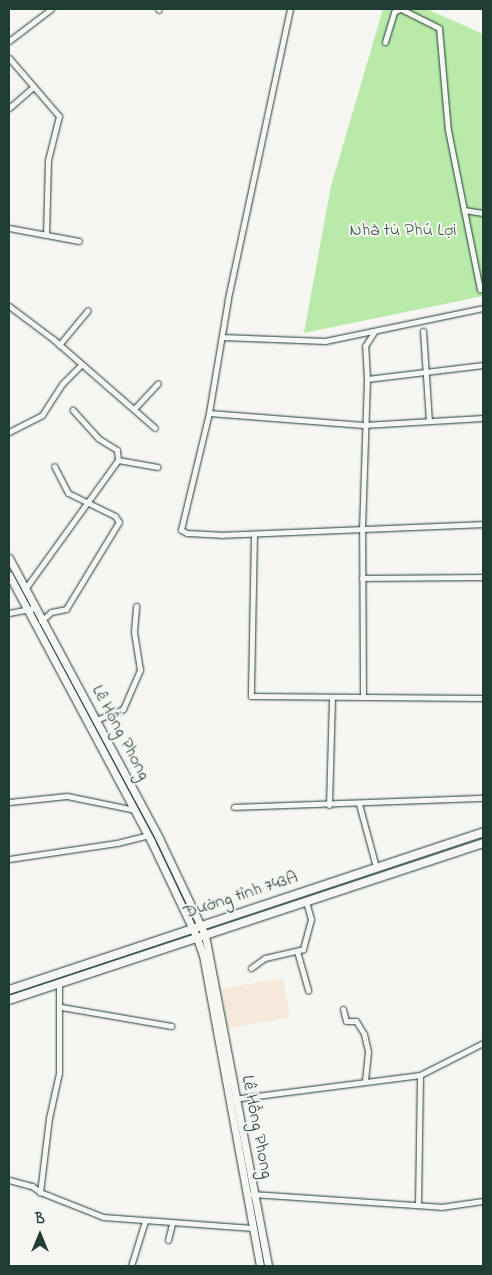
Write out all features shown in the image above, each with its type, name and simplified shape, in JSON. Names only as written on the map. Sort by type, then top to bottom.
[{"type":"main road","name":"Đường tỉnh 743A","points":[[9,990],[201,924],[483,832]]},
{"type":"main road","name":"Đường tỉnh 743A","points":[[9,1000],[483,843]]},
{"type":"main road","points":[[422,852],[426,862]]},
{"type":"main road","points":[[339,879],[342,890]]},
{"type":"street","points":[[9,41],[51,9]]},
{"type":"street","points":[[290,9],[208,413],[181,530],[186,533],[254,534],[483,524]]},
{"type":"street","points":[[385,42],[394,12],[401,9],[438,27],[448,130],[480,289]]},
{"type":"street","points":[[9,58],[59,116],[48,160],[46,235]]},
{"type":"street","points":[[9,108],[34,86]]},
{"type":"street","points":[[464,210],[483,213]]},
{"type":"street","points":[[9,228],[79,241]]},
{"type":"street","points":[[9,306],[59,345],[80,366],[134,408],[155,428]]},
{"type":"street","points":[[222,337],[325,341],[483,308]]},
{"type":"street","points":[[59,345],[88,310]]},
{"type":"street","points":[[423,331],[429,421]]},
{"type":"street","points":[[363,697],[362,530],[364,424],[367,379],[365,346],[374,332]]},
{"type":"street","points":[[367,379],[483,365]]},
{"type":"street","points":[[9,432],[42,415],[62,384],[80,366]]},
{"type":"street","points":[[134,408],[158,383]]},
{"type":"street","points":[[24,589],[88,504],[118,460],[117,450],[98,438],[73,410]]},
{"type":"street","points":[[208,413],[364,424],[483,418]]},
{"type":"street","points":[[118,460],[157,467]]},
{"type":"street","points":[[41,621],[52,612],[66,609],[119,522],[115,516],[68,493],[54,466]]},
{"type":"street","points":[[254,534],[251,696],[483,698]]},
{"type":"street","name":"Lê Hồng Phong","points":[[9,558],[34,608],[96,720],[201,924],[205,935],[232,1099]]},
{"type":"street","name":"Lê Hồng Phong","points":[[9,575],[25,610],[148,835],[197,938],[203,955],[250,1193],[268,1266]]},
{"type":"street","points":[[362,578],[483,578]]},
{"type":"street","points":[[96,720],[123,710],[140,670],[134,632],[136,606]]},
{"type":"street","points":[[9,613],[34,608]]},
{"type":"street","points":[[329,805],[332,697]]},
{"type":"street","points":[[9,802],[67,796],[135,810]]},
{"type":"street","points":[[234,807],[359,804],[483,798]]},
{"type":"street","points":[[359,804],[376,867]]},
{"type":"street","points":[[9,859],[97,846],[148,835]]},
{"type":"street","points":[[251,968],[265,958],[297,951],[305,946],[304,937],[310,920],[306,902]]},
{"type":"street","points":[[297,951],[308,990]]},
{"type":"street","points":[[40,1192],[49,1118],[59,1072],[59,983]]},
{"type":"street","points":[[60,1006],[171,1026]]},
{"type":"street","points":[[343,1009],[346,1021],[356,1021],[364,1034],[368,1052],[365,1082]]},
{"type":"street","points":[[232,1099],[420,1075],[483,1043]]},
{"type":"street","points":[[418,1204],[420,1075]]},
{"type":"street","points":[[9,1180],[32,1186],[40,1192],[103,1217],[172,1224],[253,1228]]},
{"type":"street","points":[[250,1193],[441,1207],[483,1201]]},
{"type":"street","name":"Lê Hồng Phong","points":[[250,1193],[253,1228],[260,1266]]},
{"type":"street","points":[[131,1266],[145,1221]]},
{"type":"street","points":[[168,1240],[172,1224]]},
{"type":"shaded area","points":[[283,978],[290,1017],[228,1028],[221,989]]},
{"type":"green space","name":"Nhà tù Phú Lợi","points":[[383,9],[427,9],[483,34],[483,296],[304,333],[331,186]]}]
